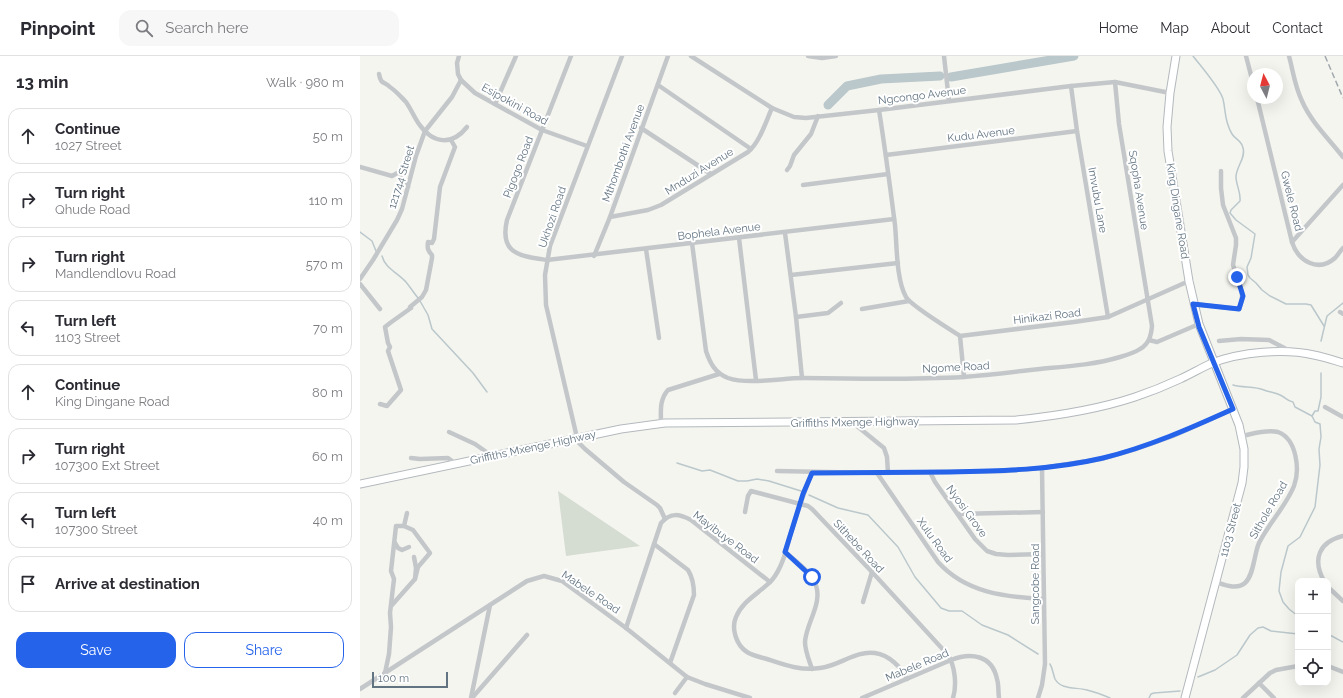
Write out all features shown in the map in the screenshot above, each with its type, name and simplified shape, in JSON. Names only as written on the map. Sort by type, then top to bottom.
[{"type":"street","points":[[459,56],[457,70],[461,80]]},
{"type":"street","points":[[495,104],[516,56]]},
{"type":"street","name":"Pigogo Road","points":[[547,260],[516,254],[508,246],[504,236],[507,220],[571,56]]},
{"type":"street","name":"Ukhozi Road","points":[[576,438],[546,305],[545,289],[547,260],[553,236],[622,56]]},
{"type":"street","name":"Mthombothi Avenue","points":[[594,256],[610,217],[668,56]]},
{"type":"street","name":"Ngcongo Avenue","points":[[691,56],[772,108],[794,117],[806,118],[1115,82],[1170,93]]},
{"type":"street","points":[[808,56],[822,58],[836,56]]},
{"type":"street","points":[[944,56],[949,101]]},
{"type":"street","name":"King Dingane Road","points":[[1176,56],[1170,93],[1167,127],[1168,151],[1193,304],[1198,324],[1213,363]]},
{"type":"street","points":[[1246,56],[1249,68]]},
{"type":"street","points":[[1289,56],[1302,103],[1343,157]]},
{"type":"street","points":[[379,74],[384,84],[389,85],[405,102],[419,124],[434,138],[444,141],[451,140],[461,135],[467,127]]},
{"type":"street","name":"Esipokini Road","points":[[461,80],[475,92],[542,130],[587,146]]},
{"type":"street","name":"121744 Street","points":[[360,279],[376,256],[397,220],[425,131],[452,97],[461,80]]},
{"type":"street","name":"Sqopha Avenue","points":[[1115,82],[1120,124],[1148,300]]},
{"type":"street","points":[[658,85],[751,149]]},
{"type":"street","name":"Imvubu Lane","points":[[1071,86],[1077,132],[1108,317]]},
{"type":"street","name":"Gwele Road","points":[[1258,104],[1292,242],[1298,255],[1311,264],[1317,264],[1334,259],[1343,248]]},
{"type":"street","name":"Mnduzi Avenue","points":[[610,217],[648,210],[661,205],[751,149],[758,138],[772,108]]},
{"type":"street","points":[[879,110],[886,155],[898,263],[903,288],[909,301],[960,336],[964,377]]},
{"type":"street","points":[[787,170],[794,155],[811,134],[818,116]]},
{"type":"street","points":[[641,128],[711,174]]},
{"type":"street","name":"Kudu Avenue","points":[[886,155],[1077,132]]},
{"type":"street","points":[[380,404],[387,406],[401,390],[388,351],[390,347],[388,344],[385,327],[411,308],[410,307],[422,297],[426,290],[432,258],[432,255],[428,251],[427,247],[428,242],[432,243],[434,239],[440,187],[455,147],[451,140]]},
{"type":"street","points":[[360,167],[392,176],[399,172],[401,174],[402,181],[408,187]]},
{"type":"street","points":[[1193,304],[1239,309],[1242,300],[1242,292],[1233,265],[1236,238],[1223,206],[1221,171]]},
{"type":"street","points":[[803,185],[888,174]]},
{"type":"street","points":[[1292,242],[1343,185]]},
{"type":"street","name":"Bophela Avenue","points":[[547,260],[594,256],[692,243],[894,220]]},
{"type":"street","points":[[785,233],[802,378]]},
{"type":"street","points":[[739,238],[756,380]]},
{"type":"street","points":[[661,424],[661,402],[668,390],[719,374],[710,362],[706,351],[692,243]]},
{"type":"street","points":[[646,249],[659,338]]},
{"type":"street","points":[[791,275],[898,263]]},
{"type":"street","name":"Hinikazi Road","points":[[960,336],[1108,317],[1189,281]]},
{"type":"street","points":[[360,284],[380,309]]},
{"type":"street","points":[[1148,300],[1152,326],[1149,340],[1157,342],[1198,324]]},
{"type":"street","points":[[862,309],[909,301]]},
{"type":"street","points":[[796,317],[828,313],[841,303]]},
{"type":"street","points":[[1219,341],[1241,339],[1269,340],[1293,352]]},
{"type":"street","name":"Ngome Road","points":[[719,374],[729,378],[756,380],[802,378],[841,380],[964,377],[1098,363],[1140,350],[1149,340]]},
{"type":"street","name":"Griffiths Mxenge Highway","points":[[360,484],[621,429],[661,424],[1016,420],[1051,417],[1080,412],[1134,397],[1178,380],[1213,363],[1233,358],[1261,353],[1293,352],[1312,354],[1343,363]]},
{"type":"street","name":"1103 Street","points":[[1185,698],[1242,483],[1244,467],[1244,450],[1239,425],[1213,363]]},
{"type":"street","points":[[1325,407],[1343,417]]},
{"type":"street","points":[[777,471],[812,473],[888,473],[1004,471],[1042,468],[1101,458],[1136,449],[1172,436],[1233,409]]},
{"type":"street","points":[[852,422],[874,438],[884,448],[887,457],[888,473]]},
{"type":"street","points":[[449,432],[471,442],[492,456]]},
{"type":"street","name":"Sithole Road","points":[[1216,582],[1234,587],[1246,582],[1250,576],[1258,545],[1290,495],[1294,485],[1297,464],[1291,445],[1286,438],[1278,432],[1242,436]]},
{"type":"street","points":[[576,438],[579,444],[624,482],[657,505],[665,519],[661,523],[626,628]]},
{"type":"street","points":[[412,458],[448,458],[456,464]]},
{"type":"street","name":"Sangcobe Road","points":[[1038,698],[1042,685],[1045,664],[1042,468]]},
{"type":"street","name":"Nyosi Grove","points":[[930,472],[935,482],[974,539],[987,550],[996,554],[1008,555],[1043,554]]},
{"type":"street","points":[[812,473],[800,504],[779,570],[770,582],[739,611],[734,621],[738,643],[752,655],[795,668],[812,669],[828,667],[856,655],[874,653],[884,655],[893,662],[904,674],[906,679]]},
{"type":"street","name":"Xulu Road","points":[[878,473],[938,562],[947,572],[970,585],[1005,597],[1044,599]]},
{"type":"street","name":"Sithebe Road","points":[[744,512],[748,496],[752,491],[808,506],[816,512],[872,572],[945,651],[951,660]]},
{"type":"street","points":[[958,514],[1043,512]]},
{"type":"street","points":[[404,526],[407,513]]},
{"type":"street","name":"Mayibuye Road","points":[[665,519],[671,515],[678,515],[691,520],[770,582]]},
{"type":"street","points":[[385,673],[391,627],[390,613],[394,578],[391,571],[396,526],[404,526],[413,530],[430,553],[418,567],[415,579],[392,605]]},
{"type":"street","points":[[1323,578],[1319,566],[1321,550],[1325,543],[1343,536]]},
{"type":"street","points":[[395,542],[398,548],[402,550],[409,547]]},
{"type":"street","points":[[654,544],[688,570],[692,576],[694,586],[694,595],[670,663]]},
{"type":"street","points":[[785,552],[812,577],[818,590],[818,596],[805,643],[812,669]]},
{"type":"street","points":[[414,557],[416,568],[415,579]]},
{"type":"street","points":[[863,602],[872,572]]},
{"type":"street","name":"Mabele Road","points":[[360,689],[527,581],[544,576],[562,581],[626,628],[687,677],[750,698]]},
{"type":"street","points":[[1331,590],[1343,601]]},
{"type":"street","points":[[472,698],[490,605]]},
{"type":"street","points":[[472,698],[527,635]]},
{"type":"street","name":"Mabele Road","points":[[862,698],[964,655],[978,657],[989,663],[998,680],[999,698]]},
{"type":"street","points":[[951,660],[956,684],[953,698]]},
{"type":"street","points":[[1242,698],[1270,673],[1276,670],[1295,667]]},
{"type":"street","points":[[1331,667],[1343,672]]},
{"type":"street","points":[[675,693],[687,677]]},
{"type":"street","points":[[1259,683],[1274,698]]},
{"type":"shaded area","points":[[558,491],[640,546],[566,556]]},
{"type":"waterway","points":[[951,77],[1074,56]]},
{"type":"waterway","points":[[1193,56],[1210,77],[1221,94],[1229,129],[1243,148],[1244,152],[1236,173],[1240,201],[1230,213],[1236,220],[1255,234],[1251,258],[1247,267],[1248,275],[1262,290],[1286,304],[1311,305],[1324,326]]},
{"type":"waterway","points":[[828,105],[847,86],[881,79],[940,76]]},
{"type":"waterway","points":[[360,232],[372,241],[376,251]]},
{"type":"waterway","points":[[382,256],[386,264],[406,282],[418,298]]},
{"type":"waterway","points":[[420,301],[428,315],[432,329],[473,373],[487,392]]},
{"type":"waterway","points":[[1321,341],[1327,316],[1343,303]]},
{"type":"waterway","points":[[1295,614],[1283,602],[1279,591],[1281,572],[1288,546],[1300,537],[1315,507],[1320,465],[1319,449],[1321,437],[1320,424],[1315,422],[1312,416],[1315,411],[1318,411],[1321,397],[1321,373]]},
{"type":"waterway","points":[[1233,385],[1256,388],[1278,394],[1293,402],[1295,407],[1312,416]]},
{"type":"waterway","points":[[677,463],[702,471],[710,470],[738,481],[757,479],[769,481],[801,491]]},
{"type":"waterway","points":[[809,495],[838,508],[868,515],[898,547],[915,577],[941,608],[949,611],[962,611],[982,625],[1008,635],[1038,654]]},
{"type":"waterway","points":[[1198,677],[1215,670],[1237,655],[1250,635],[1258,628],[1263,627],[1271,631],[1295,634]]},
{"type":"waterway","points":[[1331,636],[1343,642]]},
{"type":"waterway","points":[[1050,664],[1055,679],[1061,685],[1069,688],[1083,689],[1110,698]]},
{"type":"waterway","points":[[1149,698],[1151,694],[1154,693],[1180,691]]},
{"type":"railway","points":[[1325,56],[1343,98]]},
{"type":"route","points":[[812,577],[785,552],[803,494],[812,473],[1004,471],[1030,470],[1064,465],[1115,455],[1136,449],[1192,428],[1233,409],[1199,327],[1193,304],[1239,309],[1243,296],[1237,277]]}]
